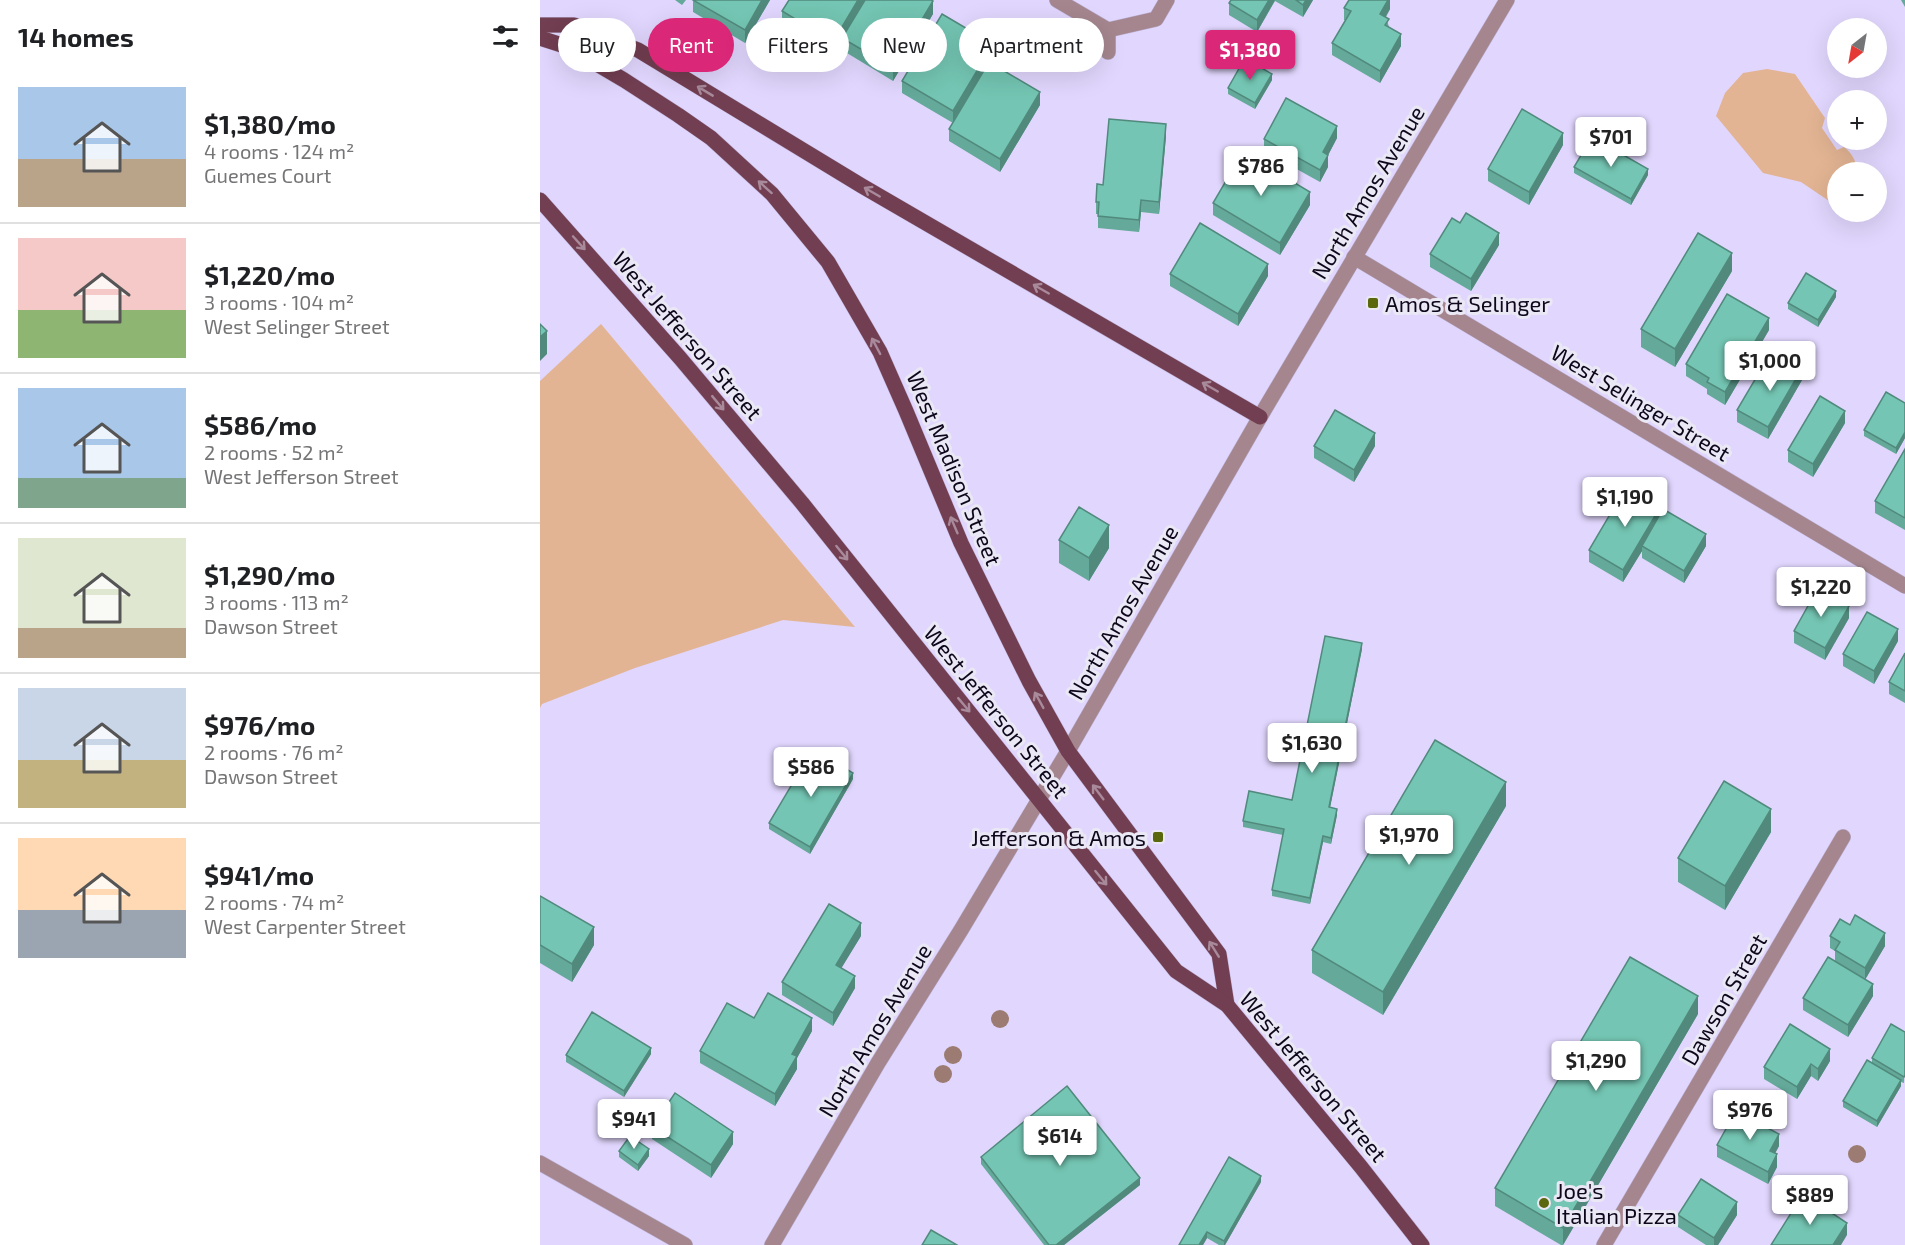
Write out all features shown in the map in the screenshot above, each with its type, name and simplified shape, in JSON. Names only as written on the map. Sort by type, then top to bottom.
[{"type":"main road","points":[[540,25],[574,25],[638,50],[862,186],[1260,417]]},
{"type":"main road","name":"West Madison Street","points":[[540,38],[568,47],[624,80],[711,138],[772,194],[828,262],[880,352],[961,543],[1029,681],[1068,751],[1219,954],[1227,1005]]},
{"type":"main road","name":"West Jefferson Street","points":[[540,200],[680,358],[802,503],[1176,971],[1227,1005],[1361,1167],[1422,1245]]},
{"type":"street","points":[[1057,0],[1108,30],[1156,19],[1167,0]]},
{"type":"street","name":"North Amos Avenue","points":[[772,1245],[878,1063],[1068,751],[1260,417],[1506,1]]},
{"type":"street","points":[[1108,30],[1108,52]]},
{"type":"street","name":"West Selinger Street","points":[[1354,257],[1905,586]]},
{"type":"street","name":"Dawson Street","points":[[1604,1245],[1843,837]]},
{"type":"street","points":[[540,1163],[685,1245]]},
{"type":"shaded area","points":[[1767,69],[1795,74],[1825,118],[1822,128],[1827,135],[1827,150],[1848,150],[1854,158],[1855,162],[1827,162],[1827,200],[1801,182],[1763,173],[1716,116],[1725,93],[1743,73]]},
{"type":"shaded area","points":[[601,324],[855,627],[783,620],[635,668],[542,704],[540,708],[540,381]]},
{"type":"building","points":[[693,0],[762,0],[752,18],[746,18],[745,30],[734,24],[734,18],[724,18]]},
{"type":"building","points":[[789,0],[858,0],[847,18],[794,18],[782,11]]},
{"type":"building","points":[[865,0],[933,1],[923,18],[861,18],[861,49],[849,42],[849,26]]},
{"type":"building","points":[[1231,0],[1269,0],[1257,20],[1229,3]]},
{"type":"building","points":[[1296,0],[1306,0],[1303,5]]},
{"type":"building","points":[[1349,0],[1388,0],[1380,14],[1389,19],[1385,25],[1401,34],[1380,71],[1332,43],[1351,11],[1344,8]]},
{"type":"building","points":[[942,14],[959,24],[959,72],[976,72],[953,111],[902,81],[907,72],[947,72],[947,18],[940,18]]},
{"type":"building","points":[[1245,58],[1272,74],[1255,103],[1228,88]]},
{"type":"building","points":[[983,72],[1006,72],[1040,92],[1000,159],[949,129]]},
{"type":"building","points":[[1286,98],[1337,126],[1323,152],[1328,155],[1320,170],[1264,139]]},
{"type":"building","points":[[1522,109],[1563,133],[1529,192],[1488,169]]},
{"type":"building","points":[[1109,119],[1166,124],[1159,202],[1141,200],[1139,220],[1098,216],[1097,184],[1103,185]]},
{"type":"building","points":[[1592,137],[1648,169],[1631,199],[1574,167]]},
{"type":"building","points":[[1243,152],[1310,192],[1280,243],[1213,203]]},
{"type":"building","points":[[1466,213],[1499,233],[1471,279],[1430,254],[1452,218],[1460,223]]},
{"type":"building","points":[[1200,223],[1268,264],[1238,314],[1170,274]]},
{"type":"building","points":[[1698,233],[1732,253],[1675,349],[1641,329]]},
{"type":"building","points":[[1806,273],[1836,291],[1818,320],[1788,303]]},
{"type":"building","points":[[1727,294],[1769,318],[1725,392],[1707,382],[1709,378],[1686,364]]},
{"type":"building","points":[[540,324],[547,331],[540,337]]},
{"type":"building","points":[[1781,355],[1802,368],[1768,427],[1737,410],[1760,371],[1769,376]]},
{"type":"building","points":[[1886,392],[1905,403],[1905,432],[1896,448],[1864,430]]},
{"type":"building","points":[[1820,396],[1845,411],[1813,464],[1788,450]]},
{"type":"building","points":[[1335,410],[1375,433],[1354,470],[1314,446]]},
{"type":"building","points":[[1905,449],[1905,518],[1875,501]]},
{"type":"building","points":[[1633,487],[1662,504],[1623,570],[1589,550],[1622,494],[1628,497]]},
{"type":"building","points":[[1079,507],[1109,525],[1089,558],[1059,540]]},
{"type":"building","points":[[1663,509],[1706,534],[1684,571],[1642,546]]},
{"type":"building","points":[[1818,588],[1849,606],[1825,648],[1794,631]]},
{"type":"building","points":[[1867,612],[1898,629],[1874,671],[1843,654]]},
{"type":"building","points":[[1325,636],[1362,643],[1329,807],[1337,809],[1331,838],[1323,836],[1310,898],[1272,890],[1284,829],[1243,821],[1249,791],[1292,800]]},
{"type":"building","points":[[1905,653],[1905,691],[1889,682]]},
{"type":"building","points":[[1435,740],[1506,782],[1383,992],[1312,950]]},
{"type":"building","points":[[813,749],[853,773],[810,847],[769,823]]},
{"type":"building","points":[[1724,781],[1771,809],[1725,886],[1678,858]]},
{"type":"building","points":[[540,896],[594,927],[572,964],[540,945]]},
{"type":"building","points":[[829,904],[861,923],[836,965],[855,976],[833,1013],[782,982]]},
{"type":"building","points":[[1855,915],[1885,933],[1865,968],[1835,950],[1840,942],[1830,936],[1840,919],[1850,925]]},
{"type":"building","points":[[1630,957],[1698,996],[1563,1228],[1495,1188]]},
{"type":"building","points":[[1828,957],[1873,984],[1848,1025],[1803,998]]},
{"type":"building","points":[[768,993],[812,1018],[792,1054],[797,1056],[775,1094],[700,1051],[727,1003],[754,1018]]},
{"type":"building","points":[[592,1012],[651,1048],[624,1091],[566,1055]]},
{"type":"building","points":[[1790,1024],[1830,1049],[1818,1069],[1811,1064],[1797,1087],[1764,1067]]},
{"type":"building","points":[[1891,1024],[1905,1032],[1904,1077],[1872,1058]]},
{"type":"building","points":[[1867,1060],[1901,1080],[1877,1121],[1843,1101]]},
{"type":"building","points":[[1067,1086],[1140,1178],[1056,1245],[1049,1245],[981,1157]]},
{"type":"building","points":[[675,1093],[733,1132],[711,1165],[652,1127]]},
{"type":"building","points":[[1736,1111],[1779,1134],[1770,1151],[1777,1154],[1768,1172],[1717,1145]]},
{"type":"building","points":[[630,1136],[649,1149],[638,1165],[619,1151]]},
{"type":"building","points":[[1229,1157],[1261,1176],[1224,1241],[1207,1232],[1199,1245],[1179,1245]]},
{"type":"building","points":[[1701,1179],[1737,1202],[1714,1238],[1678,1215]]},
{"type":"building","points":[[1803,1194],[1847,1223],[1833,1245],[1771,1245]]},
{"type":"building","points":[[931,1230],[957,1245],[922,1245]]},
{"type":"place","name":"Amos & Selinger","points":[[1373,303]]},
{"type":"place","name":"Jefferson & Amos","points":[[1158,837]]},
{"type":"place","name":"Joe's Italian Pizza","points":[[1544,1203]]}]
